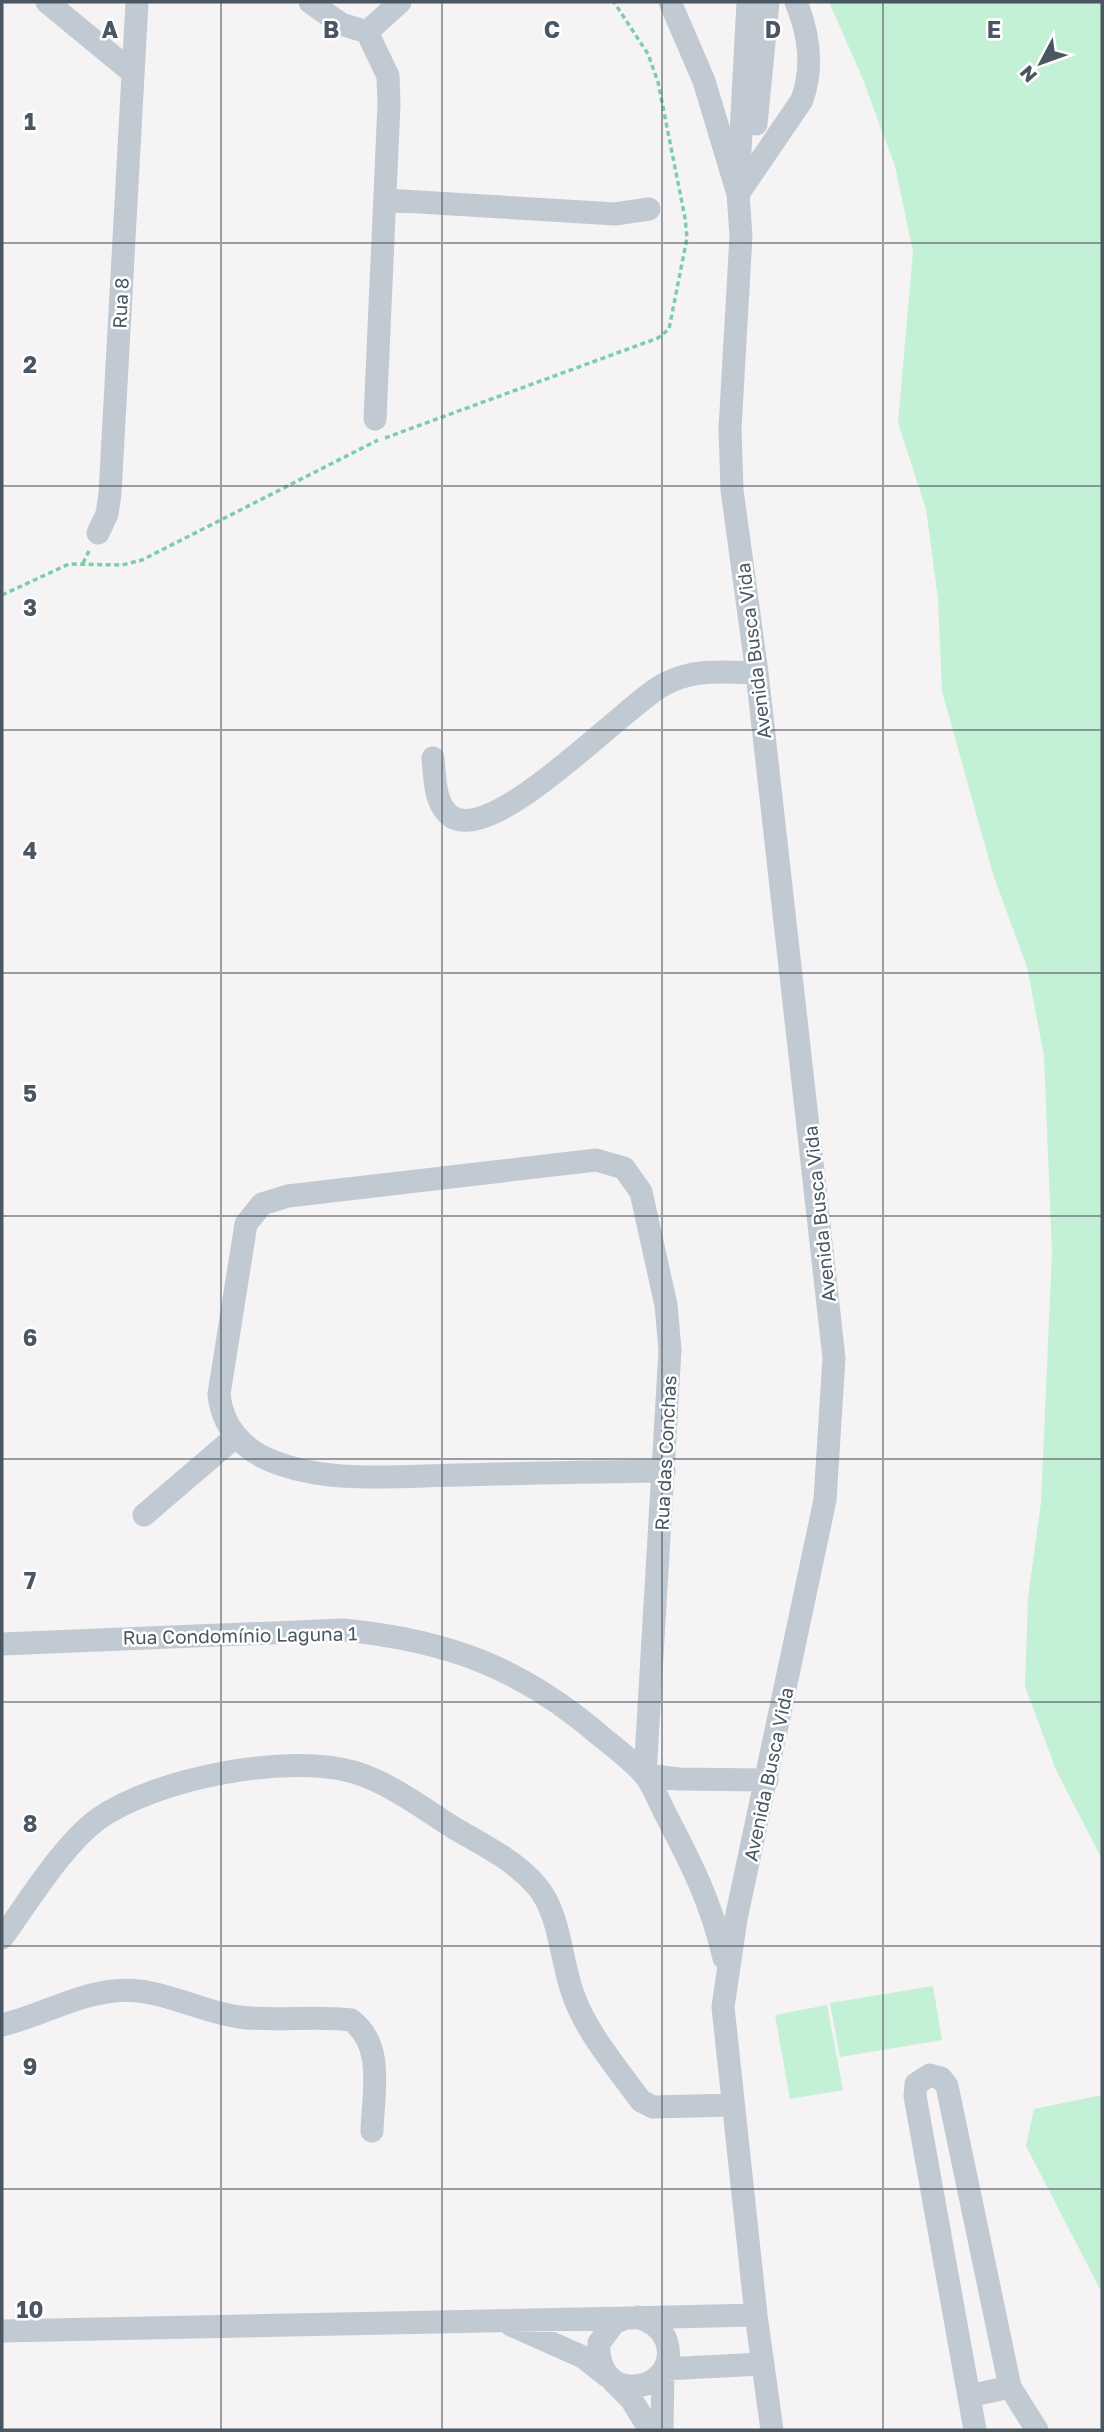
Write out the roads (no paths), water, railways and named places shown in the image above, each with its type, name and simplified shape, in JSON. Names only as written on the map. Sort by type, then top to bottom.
[{"type":"street","points":[[47,2],[132,72]]},
{"type":"street","name":"Rua 8","points":[[98,533],[107,514],[110,494],[137,2]]},
{"type":"street","points":[[310,2],[341,24],[367,32],[388,76],[386,200],[375,419]]},
{"type":"street","points":[[367,32],[400,2]]},
{"type":"street","name":"Avenida Busca Vida","points":[[670,2],[704,81],[738,194],[741,236],[730,429],[732,490],[757,673],[834,1358],[825,1500],[727,1969],[724,2029],[756,2315],[772,2430]]},
{"type":"street","points":[[738,194],[748,2]]},
{"type":"street","points":[[751,174],[768,2]]},
{"type":"street","points":[[738,194],[802,100],[806,89],[809,39],[796,2]]},
{"type":"street","points":[[386,200],[615,214],[649,209]]},
{"type":"street","points":[[433,758],[436,789],[442,807],[452,817],[467,821],[496,810],[571,762],[661,686],[685,674],[757,673]]},
{"type":"street","name":"Rua das Conchas","points":[[235,1437],[226,1423],[219,1394],[241,1242],[246,1224],[262,1204],[288,1196],[596,1160],[624,1168],[641,1192],[646,1209],[666,1304],[670,1350],[645,1775]]},
{"type":"street","points":[[144,1515],[235,1437],[269,1460],[343,1476],[664,1471]]},
{"type":"street","name":"Rua Condomínio Laguna 1","points":[[2,1644],[343,1630],[393,1635],[439,1644],[483,1659],[523,1679],[593,1729],[645,1775],[704,1889],[727,1969]]},
{"type":"street","points":[[2,1938],[77,1840],[97,1821],[118,1807],[213,1774],[238,1769],[331,1766],[360,1774],[385,1786],[498,1854],[537,1886],[553,1917],[573,1996],[641,2101],[653,2107],[732,2105]]},
{"type":"street","points":[[645,1775],[691,1780],[767,1780]]},
{"type":"street","points":[[2,2025],[24,2020],[86,1996],[116,1991],[149,1992],[240,2017],[351,2020],[364,2030],[374,2056],[372,2131]]},
{"type":"street","points":[[975,2430],[915,2096],[916,2084],[930,2075],[942,2078],[947,2086],[1010,2388],[1037,2430]]},
{"type":"street","points":[[2,2331],[756,2315]]},
{"type":"street","points":[[650,2430],[631,2399],[602,2368],[599,2343],[614,2323],[632,2318],[658,2327],[664,2336],[668,2358],[663,2370],[662,2430]]},
{"type":"street","points":[[502,2322],[572,2351],[612,2379],[634,2387],[646,2385],[663,2370],[762,2364]]},
{"type":"street","points":[[969,2396],[1010,2388]]}]
